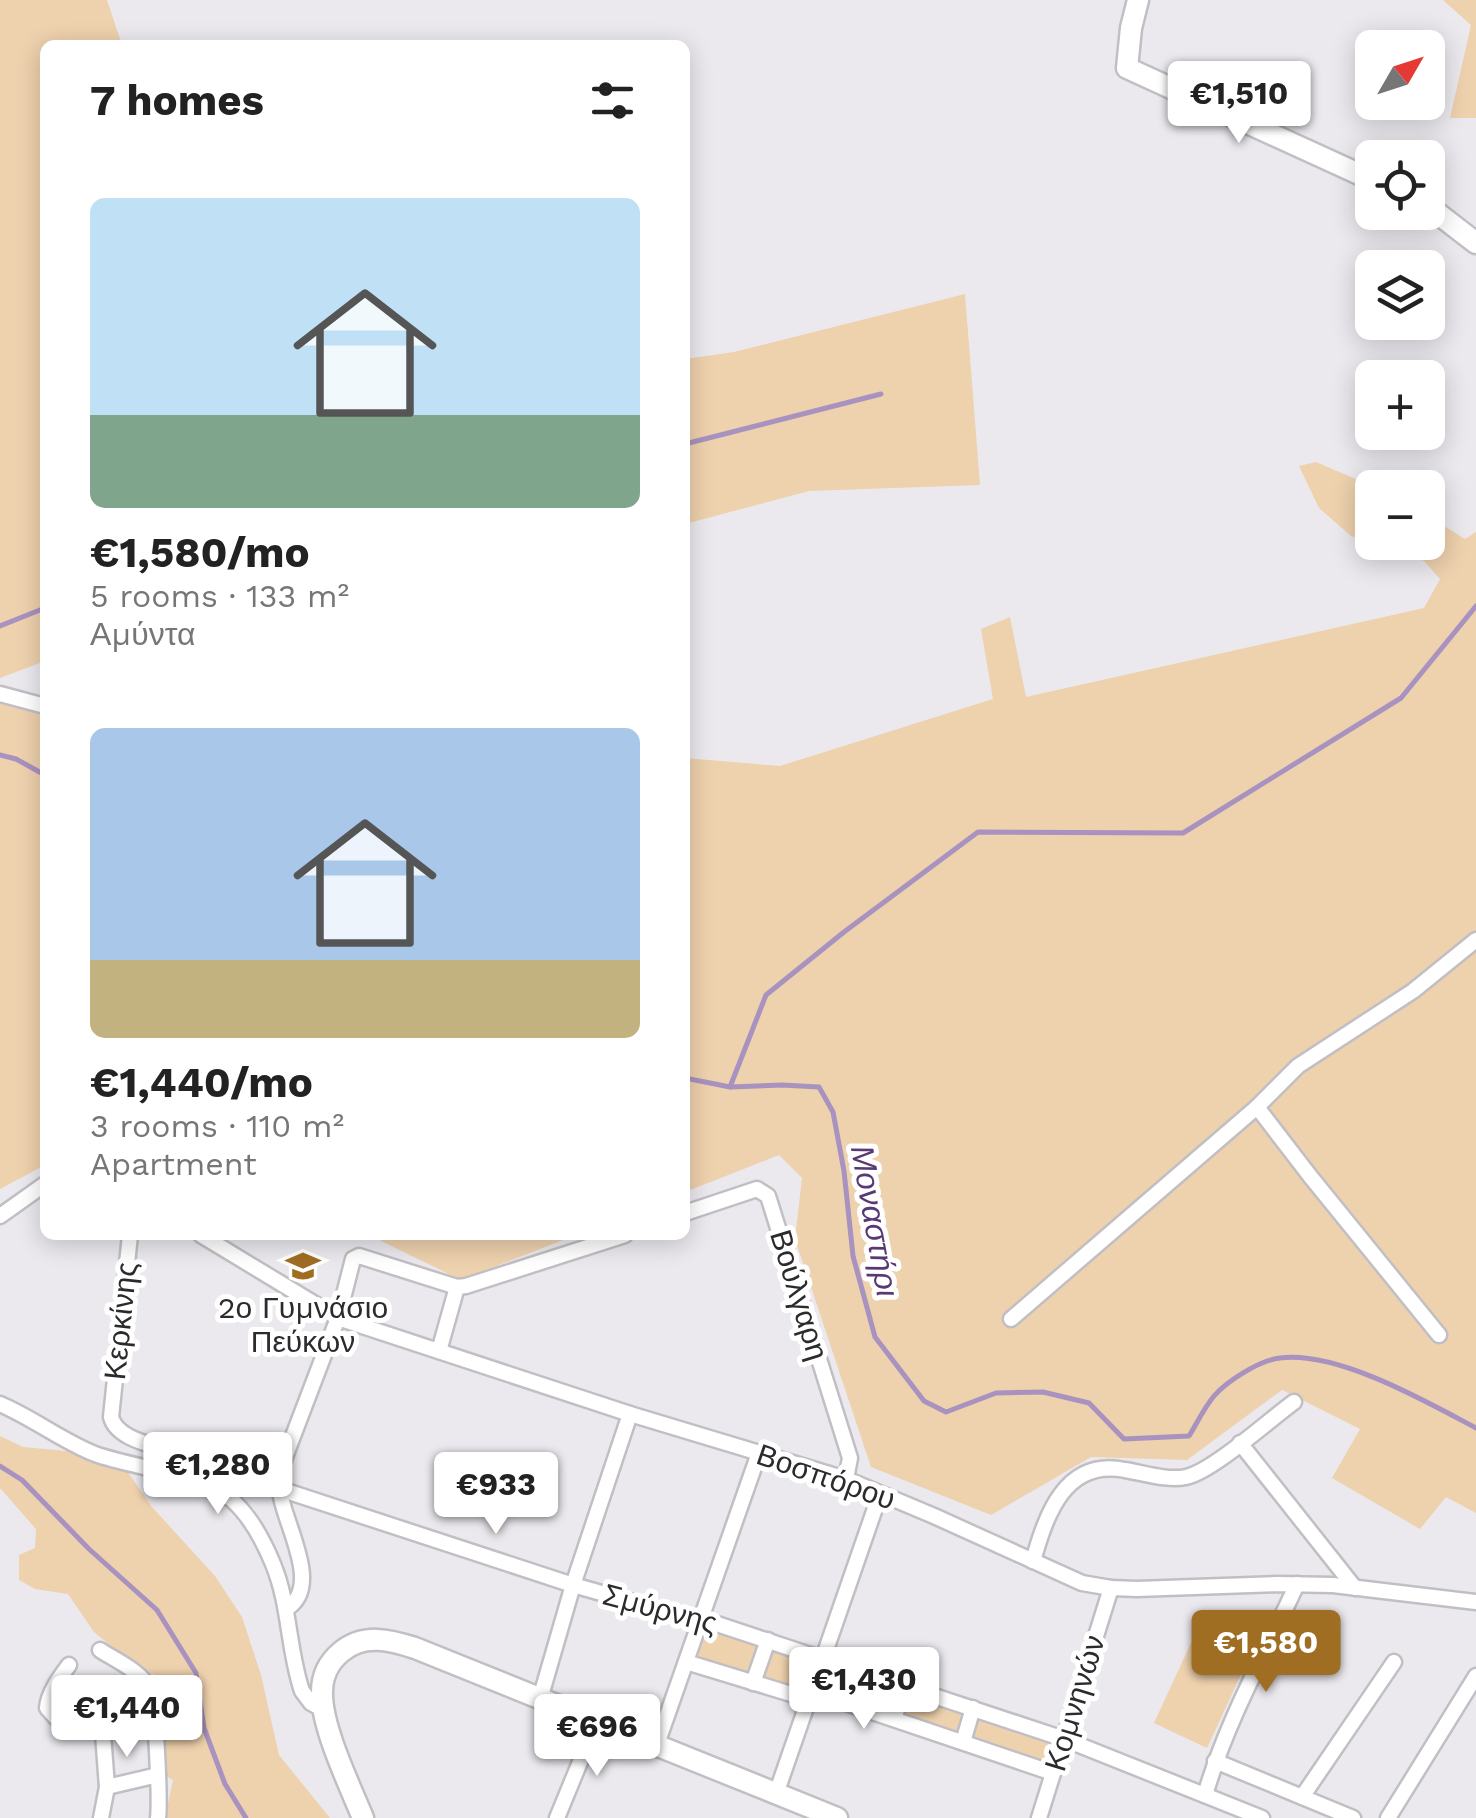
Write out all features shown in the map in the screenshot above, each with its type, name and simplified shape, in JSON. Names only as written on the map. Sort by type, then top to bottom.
[{"type":"main road","points":[[1138,0],[1126,68],[1355,172]]},
{"type":"main road","points":[[1445,219],[1476,243]]},
{"type":"main road","points":[[364,1818],[324,1710],[322,1688],[328,1666],[344,1649],[367,1640],[405,1645],[786,1804],[837,1818]]},
{"type":"street","points":[[0,694],[40,705]]},
{"type":"street","points":[[1011,1319],[1298,1066],[1414,991],[1476,940]]},
{"type":"street","points":[[1256,1106],[1439,1335]]},
{"type":"street","points":[[0,1216],[40,1188]]},
{"type":"street","name":"Βούλγαρη","points":[[690,1211],[757,1188],[768,1196],[850,1458],[846,1479]]},
{"type":"street","name":"Κερκίνης","points":[[130,1240],[113,1424],[124,1434],[175,1453],[192,1481]]},
{"type":"street","name":"Βοσπόρου","points":[[210,1240],[338,1318],[630,1414],[846,1479],[1072,1580],[1111,1588],[1297,1584],[1476,1602]]},
{"type":"street","points":[[286,1609],[300,1597],[303,1580],[280,1489],[285,1455],[338,1318],[350,1263],[359,1256],[466,1286],[609,1240]]},
{"type":"street","points":[[439,1351],[456,1286]]},
{"type":"street","points":[[1032,1562],[1052,1504],[1089,1470],[1108,1466],[1181,1478],[1202,1471],[1294,1402]]},
{"type":"street","points":[[0,1404],[90,1452],[192,1481],[232,1500],[271,1559],[286,1609],[302,1690],[311,1703],[324,1710]]},
{"type":"street","points":[[540,1699],[630,1414]]},
{"type":"street","points":[[1240,1443],[1355,1588]]},
{"type":"street","points":[[656,1747],[759,1452]]},
{"type":"street","name":"Σμύρνης","points":[[280,1489],[573,1585],[711,1622],[905,1685],[1064,1739],[1262,1818]]},
{"type":"street","points":[[786,1804],[810,1697],[880,1494]]},
{"type":"street","points":[[1204,1795],[1214,1761],[1251,1676],[1297,1584]]},
{"type":"street","name":"Κομνηνών","points":[[1040,1818],[1111,1588]]},
{"type":"street","points":[[753,1683],[768,1640]]},
{"type":"street","points":[[100,1650],[137,1675],[152,1696],[158,1818]]},
{"type":"street","points":[[686,1662],[796,1696],[834,1699],[1053,1773]]},
{"type":"street","points":[[1302,1797],[1394,1662]]},
{"type":"street","points":[[69,1665],[52,1691],[47,1708],[56,1718],[89,1722],[98,1727],[104,1738],[107,1787],[100,1818]]},
{"type":"street","points":[[98,1727],[137,1675]]},
{"type":"street","points":[[1388,1818],[1476,1676]]},
{"type":"street","points":[[894,1719],[905,1685]]},
{"type":"street","points":[[963,1742],[972,1708]]},
{"type":"street","points":[[557,1818],[596,1723]]},
{"type":"street","points":[[1214,1761],[1353,1818]]},
{"type":"street","points":[[107,1787],[158,1775]]},
{"type":"shaded area","points":[[0,0],[107,0],[120,40],[40,40],[40,663],[0,678]]},
{"type":"shaded area","points":[[1443,0],[1476,0],[1476,118],[1450,118],[1471,25]]},
{"type":"shaded area","points":[[965,294],[980,485],[809,491],[690,523],[690,358],[734,352]]},
{"type":"shaded area","points":[[1316,462],[1355,479],[1355,537],[1319,508],[1299,466]]},
{"type":"shaded area","points":[[1445,527],[1465,539],[1476,532],[1476,1513],[1446,1497],[1420,1529],[1332,1478],[1360,1429],[1282,1390],[1187,1460],[1091,1457],[991,1515],[871,1467],[795,1239],[802,1178],[779,1155],[690,1190],[690,758],[780,766],[993,699],[981,629],[1010,617],[1026,697],[1424,608],[1440,579],[1421,560],[1445,560]]},
{"type":"shaded area","points":[[0,699],[40,709],[40,1168],[0,1189]]},
{"type":"shaded area","points":[[381,1240],[563,1240],[461,1280]]},
{"type":"shaded area","points":[[0,1436],[23,1447],[77,1452],[127,1471],[152,1507],[215,1576],[242,1617],[261,1675],[279,1755],[330,1818],[165,1818],[173,1780],[162,1774],[154,1675],[94,1632],[68,1594],[35,1589],[19,1580],[19,1555],[35,1548],[36,1529],[0,1488]]},
{"type":"shaded area","points":[[707,1629],[759,1644],[750,1674],[697,1658]]},
{"type":"shaded area","points":[[1191,1643],[1244,1668],[1207,1748],[1154,1723]]},
{"type":"shaded area","points":[[771,1647],[810,1660],[804,1688],[762,1678]]},
{"type":"shaded area","points":[[831,1667],[896,1689],[889,1710],[825,1688]]},
{"type":"shaded area","points":[[909,1694],[964,1712],[958,1733],[903,1714]]},
{"type":"shaded area","points":[[978,1717],[1049,1743],[1044,1762],[973,1738]]},
{"type":"waterway","points":[[690,443],[881,394]]},
{"type":"waterway","points":[[730,1087],[766,995],[978,832],[1183,833],[1401,698],[1476,606]]},
{"type":"waterway","points":[[0,626],[40,610]]},
{"type":"waterway","name":"Μοναστήρι","points":[[0,755],[40,772]]},
{"type":"waterway","name":"Μοναστήρι","points":[[690,1079],[730,1087],[819,1087],[833,1112],[853,1256],[875,1337],[924,1401],[946,1412],[996,1393],[1043,1392],[1089,1403],[1124,1439],[1189,1436],[1214,1396],[1235,1378],[1272,1360],[1303,1358],[1381,1380],[1476,1428]]},
{"type":"waterway","points":[[0,1466],[22,1480],[89,1549],[157,1610],[196,1673],[204,1728],[225,1784],[246,1818]]},
{"type":"place","name":"2ο Γυμνάσιο Πεύκων","points":[[303,1266]]}]
